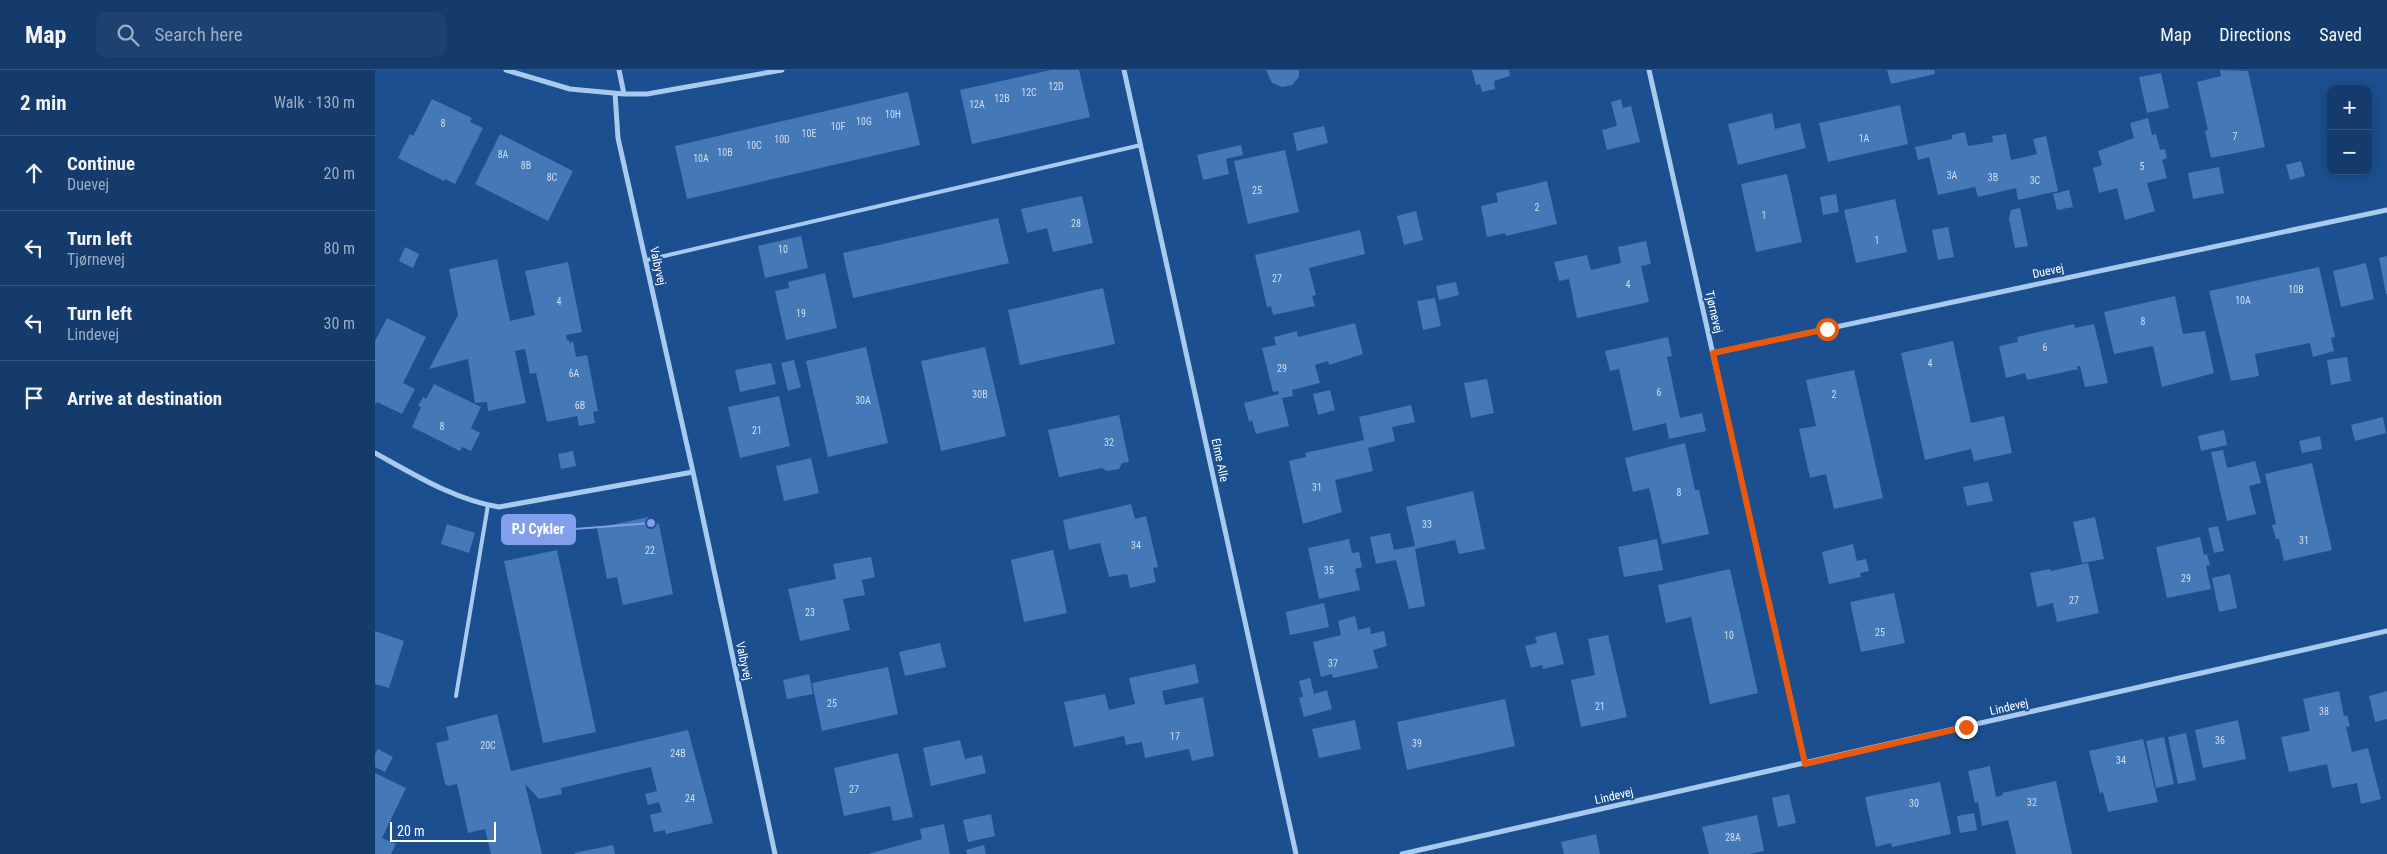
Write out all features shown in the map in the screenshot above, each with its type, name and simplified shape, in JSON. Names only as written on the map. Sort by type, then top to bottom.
[{"type":"street","points":[[506,70],[570,89],[624,94],[647,94],[782,70]]},
{"type":"street","points":[[619,70],[624,94]]},
{"type":"street","name":"Elme Alle","points":[[1124,70],[1296,854]]},
{"type":"street","name":"Tjørnevej","points":[[1649,70],[1805,764]]},
{"type":"street","name":"Valbyvej","points":[[615,93],[618,138],[647,260],[775,854]]},
{"type":"street","name":"Duevej","points":[[1713,353],[2387,210]]},
{"type":"street","points":[[375,453],[416,476],[488,506],[510,507],[693,472]]},
{"type":"street","name":"Lindevej","points":[[1401,854],[2387,631]]},
{"type":"lane","points":[[647,260],[1141,145]]},
{"type":"lane","points":[[456,696],[488,506]]},
{"type":"building","points":[[1051,70],[1079,70],[1090,117],[972,144],[960,90]]},
{"type":"building","points":[[1266,70],[1299,70],[1299,77],[1292,85],[1282,87],[1272,83]]},
{"type":"building","points":[[1472,70],[1509,70],[1510,76],[1494,81],[1495,89],[1482,92],[1480,84],[1476,85]]},
{"type":"building","points":[[1887,70],[1934,70],[1935,74],[1891,84]]},
{"type":"building","points":[[2220,70],[2248,71],[2265,147],[2211,158],[2205,131],[2208,130],[2197,82],[2221,76]]},
{"type":"building","points":[[2161,73],[2169,108],[2147,113],[2139,77]]},
{"type":"building","points":[[908,92],[920,145],[687,199],[675,146]]},
{"type":"building","points":[[432,99],[472,118],[470,122],[483,128],[455,184],[445,179],[444,181],[398,158],[410,134],[413,136]]},
{"type":"building","points":[[1621,99],[1623,108],[1631,106],[1640,142],[1607,150],[1602,130],[1617,126],[1611,102]]},
{"type":"building","points":[[1900,105],[1908,144],[1828,162],[1819,123]]},
{"type":"building","points":[[1772,113],[1775,129],[1800,123],[1806,148],[1738,165],[1728,124]]},
{"type":"building","points":[[2148,118],[2152,135],[2156,134],[2160,150],[2165,149],[2167,158],[2162,160],[2167,178],[2147,183],[2155,211],[2125,220],[2117,188],[2099,193],[2093,168],[2102,165],[2098,151],[2134,138],[2130,123]]},
{"type":"building","points":[[1324,126],[1328,143],[1297,151],[1293,133]]},
{"type":"building","points":[[1965,132],[1968,146],[1993,142],[1992,136],[2006,134],[2011,160],[2037,154],[2033,139],[2046,136],[2058,191],[2018,200],[2016,188],[1978,197],[1975,187],[1938,195],[1929,157],[1918,160],[1915,147],[1952,139],[1952,135]]},
{"type":"building","points":[[500,134],[573,171],[548,221],[475,184]]},
{"type":"building","points":[[1241,145],[1243,155],[1226,159],[1229,174],[1203,180],[1197,155]]},
{"type":"building","points":[[1285,150],[1299,212],[1248,224],[1234,161]]},
{"type":"building","points":[[2301,161],[2305,176],[2290,180],[2286,165]]},
{"type":"building","points":[[2219,167],[2224,193],[2193,199],[2188,173]]},
{"type":"building","points":[[1787,174],[1802,242],[1756,252],[1741,184]]},
{"type":"building","points":[[1547,181],[1557,224],[1506,236],[1505,233],[1487,237],[1481,206],[1498,202],[1496,193]]},
{"type":"building","points":[[2069,190],[2073,207],[2057,210],[2053,194]]},
{"type":"building","points":[[1836,194],[1839,212],[1823,215],[1820,197]]},
{"type":"building","points":[[1082,196],[1093,243],[1053,252],[1047,228],[1027,233],[1021,209]]},
{"type":"building","points":[[1895,199],[1907,252],[1856,263],[1844,210]]},
{"type":"building","points":[[2020,208],[2028,246],[2015,248],[2009,219],[2011,210]]},
{"type":"building","points":[[1416,211],[1423,240],[1404,245],[1397,216]]},
{"type":"building","points":[[998,218],[1009,263],[853,298],[843,253]]},
{"type":"building","points":[[1948,227],[1954,257],[1938,260],[1932,230]]},
{"type":"building","points":[[1360,230],[1365,254],[1309,268],[1316,295],[1312,296],[1315,306],[1273,315],[1271,306],[1267,307],[1255,255]]},
{"type":"building","points":[[801,236],[808,268],[765,278],[758,246]]},
{"type":"building","points":[[1646,241],[1651,264],[1641,266],[1649,302],[1577,318],[1569,279],[1559,281],[1554,262],[1587,255],[1591,270],[1621,263],[1618,247]]},
{"type":"building","points":[[405,247],[419,254],[413,268],[399,261]]},
{"type":"building","points":[[2387,256],[2387,294],[2386,294],[2379,258]]},
{"type":"building","points":[[497,259],[510,321],[535,315],[525,271],[568,262],[582,332],[566,335],[570,343],[573,341],[576,357],[587,355],[598,411],[593,412],[595,423],[579,426],[577,416],[547,422],[536,373],[530,374],[525,349],[515,351],[526,403],[488,411],[487,402],[475,403],[468,359],[429,369],[458,315],[449,269]]},
{"type":"building","points":[[2366,263],[2374,299],[2341,307],[2333,271]]},
{"type":"building","points":[[2319,267],[2335,337],[2331,338],[2334,351],[2313,357],[2310,343],[2255,354],[2259,376],[2231,381],[2209,291]]},
{"type":"building","points":[[825,273],[837,328],[786,340],[775,291],[789,288],[788,282]]},
{"type":"building","points":[[1456,282],[1459,295],[1439,300],[1436,286]]},
{"type":"building","points":[[1103,288],[1115,344],[1020,365],[1008,310]]},
{"type":"building","points":[[2175,296],[2183,334],[2205,331],[2214,373],[2162,387],[2153,346],[2114,354],[2104,312]]},
{"type":"building","points":[[1435,298],[1441,326],[1423,330],[1417,301]]},
{"type":"building","points":[[387,318],[426,337],[403,383],[415,389],[402,414],[377,402],[375,405],[375,341]]},
{"type":"building","points":[[1355,323],[1363,354],[1329,365],[1328,361],[1315,365],[1320,383],[1292,390],[1293,396],[1282,398],[1289,426],[1256,434],[1252,420],[1249,422],[1244,403],[1279,394],[1278,391],[1273,392],[1262,348],[1276,345],[1274,337],[1297,331],[1298,337]]},
{"type":"building","points":[[2074,324],[2075,328],[2094,324],[2108,383],[2085,387],[2080,366],[2077,366],[2078,369],[2027,380],[2025,373],[2006,378],[1999,346],[2018,342],[2017,337]]},
{"type":"building","points":[[1668,337],[1672,356],[1667,357],[1680,418],[1702,413],[1706,431],[1669,439],[1666,423],[1633,431],[1619,369],[1610,371],[1605,351]]},
{"type":"building","points":[[1953,341],[1971,423],[2004,416],[2012,453],[1974,461],[1971,449],[1925,460],[1901,353]]},
{"type":"building","points":[[866,347],[888,443],[828,457],[806,361]]},
{"type":"building","points":[[985,347],[1006,436],[941,451],[921,361]]},
{"type":"building","points":[[2347,357],[2351,381],[2331,385],[2327,360]]},
{"type":"building","points":[[794,360],[801,387],[788,391],[781,363]]},
{"type":"building","points":[[771,363],[776,384],[740,392],[735,370]]},
{"type":"building","points":[[1854,370],[1883,498],[1834,509],[1826,474],[1810,478],[1799,429],[1816,426],[1806,380]]},
{"type":"building","points":[[1487,379],[1494,413],[1471,418],[1464,383]]},
{"type":"building","points":[[434,384],[481,407],[471,428],[480,433],[471,451],[462,447],[460,451],[412,427],[421,407],[418,406],[423,397],[426,399]]},
{"type":"building","points":[[1330,390],[1335,410],[1318,415],[1313,394]]},
{"type":"building","points":[[779,396],[790,446],[740,458],[728,407]]},
{"type":"building","points":[[1411,405],[1415,422],[1392,427],[1395,441],[1368,448],[1373,471],[1335,480],[1342,512],[1303,524],[1289,461],[1306,457],[1305,453],[1364,440],[1359,417]]},
{"type":"building","points":[[1119,415],[1129,462],[1122,463],[1119,469],[1107,471],[1102,468],[1059,477],[1048,430]]},
{"type":"building","points":[[2383,417],[2386,433],[2355,441],[2351,425]]},
{"type":"building","points":[[2224,430],[2227,445],[2201,451],[2198,436]]},
{"type":"building","points":[[2320,436],[2322,449],[2302,453],[2299,441]]},
{"type":"building","points":[[1685,443],[1695,490],[1699,490],[1709,534],[1662,544],[1649,488],[1633,492],[1625,458]]},
{"type":"building","points":[[2223,450],[2227,468],[2255,461],[2261,483],[2249,486],[2256,514],[2227,521],[2211,452]]},
{"type":"building","points":[[573,451],[576,466],[561,469],[558,454]]},
{"type":"building","points":[[811,458],[819,493],[784,501],[776,466]]},
{"type":"building","points":[[2312,463],[2332,550],[2284,561],[2279,539],[2276,539],[2272,525],[2276,524],[2265,474]]},
{"type":"building","points":[[1988,482],[1993,501],[1967,506],[1963,487]]},
{"type":"building","points":[[1473,491],[1485,549],[1459,554],[1455,540],[1415,549],[1425,606],[1409,609],[1396,560],[1376,564],[1370,537],[1390,533],[1394,550],[1415,546],[1406,507]]},
{"type":"building","points":[[1131,504],[1135,519],[1146,516],[1158,567],[1153,568],[1156,582],[1130,588],[1127,574],[1109,577],[1100,543],[1069,550],[1063,520]]},
{"type":"building","points":[[648,517],[659,524],[673,594],[623,605],[617,577],[607,579],[597,528]]},
{"type":"building","points":[[2095,517],[2104,559],[2082,563],[2073,522]]},
{"type":"building","points":[[447,524],[475,533],[469,553],[441,544]]},
{"type":"building","points":[[2218,526],[2224,551],[2214,553],[2208,528]]},
{"type":"building","points":[[2200,537],[2204,555],[2207,554],[2210,565],[2206,566],[2211,589],[2167,598],[2156,547]]},
{"type":"building","points":[[1349,539],[1352,553],[1359,552],[1362,567],[1355,569],[1360,590],[1319,599],[1308,548]]},
{"type":"building","points":[[1657,539],[1663,570],[1624,577],[1618,547]]},
{"type":"building","points":[[1853,544],[1857,561],[1866,559],[1869,571],[1860,573],[1861,577],[1829,584],[1822,552]]},
{"type":"building","points":[[557,550],[596,732],[543,743],[504,561]]},
{"type":"building","points":[[1053,550],[1067,613],[1024,622],[1011,560]]},
{"type":"building","points":[[871,557],[875,577],[862,580],[865,595],[843,599],[850,630],[800,641],[788,589],[836,579],[833,564]]},
{"type":"building","points":[[2088,563],[2099,613],[2057,622],[2053,603],[2037,607],[2030,573],[2050,569],[2051,571]]},
{"type":"building","points":[[1730,569],[1758,693],[1710,704],[1691,617],[1666,623],[1658,585]]},
{"type":"building","points":[[2230,574],[2237,608],[2219,612],[2212,578]]},
{"type":"building","points":[[1894,593],[1905,643],[1861,652],[1850,602]]},
{"type":"building","points":[[1324,603],[1329,627],[1290,635],[1286,612]]},
{"type":"building","points":[[1355,616],[1358,630],[1370,627],[1371,634],[1384,631],[1387,646],[1373,650],[1378,668],[1333,678],[1332,674],[1321,677],[1313,642],[1341,635],[1338,621]]},
{"type":"building","points":[[375,631],[404,641],[389,688],[375,684]]},
{"type":"building","points":[[1556,632],[1564,664],[1543,669],[1542,665],[1531,668],[1525,646],[1537,643],[1535,637]]},
{"type":"building","points":[[1608,635],[1627,717],[1581,727],[1571,680],[1595,675],[1588,639]]},
{"type":"building","points":[[940,643],[946,667],[905,676],[899,652]]},
{"type":"building","points":[[1195,664],[1199,683],[1162,691],[1165,705],[1203,697],[1214,756],[1192,761],[1189,749],[1145,758],[1142,742],[1126,745],[1124,736],[1074,747],[1064,702],[1105,694],[1109,710],[1135,704],[1129,678]]},
{"type":"building","points":[[888,667],[898,714],[822,731],[812,683]]},
{"type":"building","points":[[809,674],[813,694],[787,699],[783,680]]},
{"type":"building","points":[[1310,678],[1314,694],[1327,690],[1332,709],[1304,717],[1299,698],[1303,697],[1299,681]]},
{"type":"building","points":[[2339,691],[2344,716],[2347,715],[2350,726],[2346,727],[2352,752],[2368,748],[2381,799],[2361,804],[2357,783],[2332,788],[2327,764],[2289,772],[2281,737],[2310,731],[2303,699]]},
{"type":"building","points":[[2387,691],[2387,719],[2375,722],[2369,696]]},
{"type":"building","points":[[1505,699],[1515,746],[1407,770],[1397,722]]},
{"type":"building","points":[[497,714],[511,771],[688,730],[713,823],[666,834],[665,830],[654,832],[650,815],[662,812],[659,802],[648,805],[645,794],[657,791],[651,767],[561,788],[562,794],[539,799],[525,784],[542,854],[491,854],[485,829],[468,833],[457,784],[448,786],[445,784],[436,743],[449,740],[446,727]]},
{"type":"building","points":[[1355,720],[1361,749],[1319,758],[1312,729]]},
{"type":"building","points":[[2238,720],[2246,759],[2203,768],[2195,730]]},
{"type":"building","points":[[2186,733],[2196,780],[2178,784],[2168,737]]},
{"type":"building","points":[[2164,737],[2174,784],[2156,788],[2146,741]]},
{"type":"building","points":[[2143,739],[2158,802],[2108,812],[2103,792],[2100,794],[2089,751]]},
{"type":"building","points":[[960,740],[965,759],[982,755],[986,773],[931,786],[923,748]]},
{"type":"building","points":[[378,749],[393,757],[385,772],[375,767],[375,754]]},
{"type":"building","points":[[898,753],[913,817],[893,821],[890,806],[844,816],[834,768]]},
{"type":"building","points":[[1990,766],[1996,797],[2003,795],[2002,793],[2056,781],[2072,854],[2016,854],[2008,820],[1982,826],[1978,802],[1975,803],[1968,771]]},
{"type":"building","points":[[375,773],[406,788],[382,838],[396,844],[391,854],[375,854]]},
{"type":"building","points":[[1940,782],[1951,834],[1892,847],[1891,843],[1876,847],[1865,797]]},
{"type":"building","points":[[1789,794],[1796,823],[1778,827],[1772,798]]},
{"type":"building","points":[[1974,813],[1977,830],[1960,833],[1957,816]]},
{"type":"building","points":[[991,814],[995,836],[968,842],[963,820]]},
{"type":"building","points":[[1757,815],[1764,851],[1749,854],[1709,854],[1702,827]]},
{"type":"building","points":[[944,824],[950,854],[868,854],[922,839],[920,829]]},
{"type":"building","points":[[1596,834],[1600,854],[1564,854],[1561,842]]},
{"type":"building","points":[[613,845],[615,854],[574,853]]},
{"type":"building","points":[[984,845],[986,854],[967,854],[966,850]]},
{"type":"place","name":"PJ Cykler","points":[[651,523]]},
{"type":"route","points":[[1827,329],[1713,353],[1805,764],[1966,727]]}]
